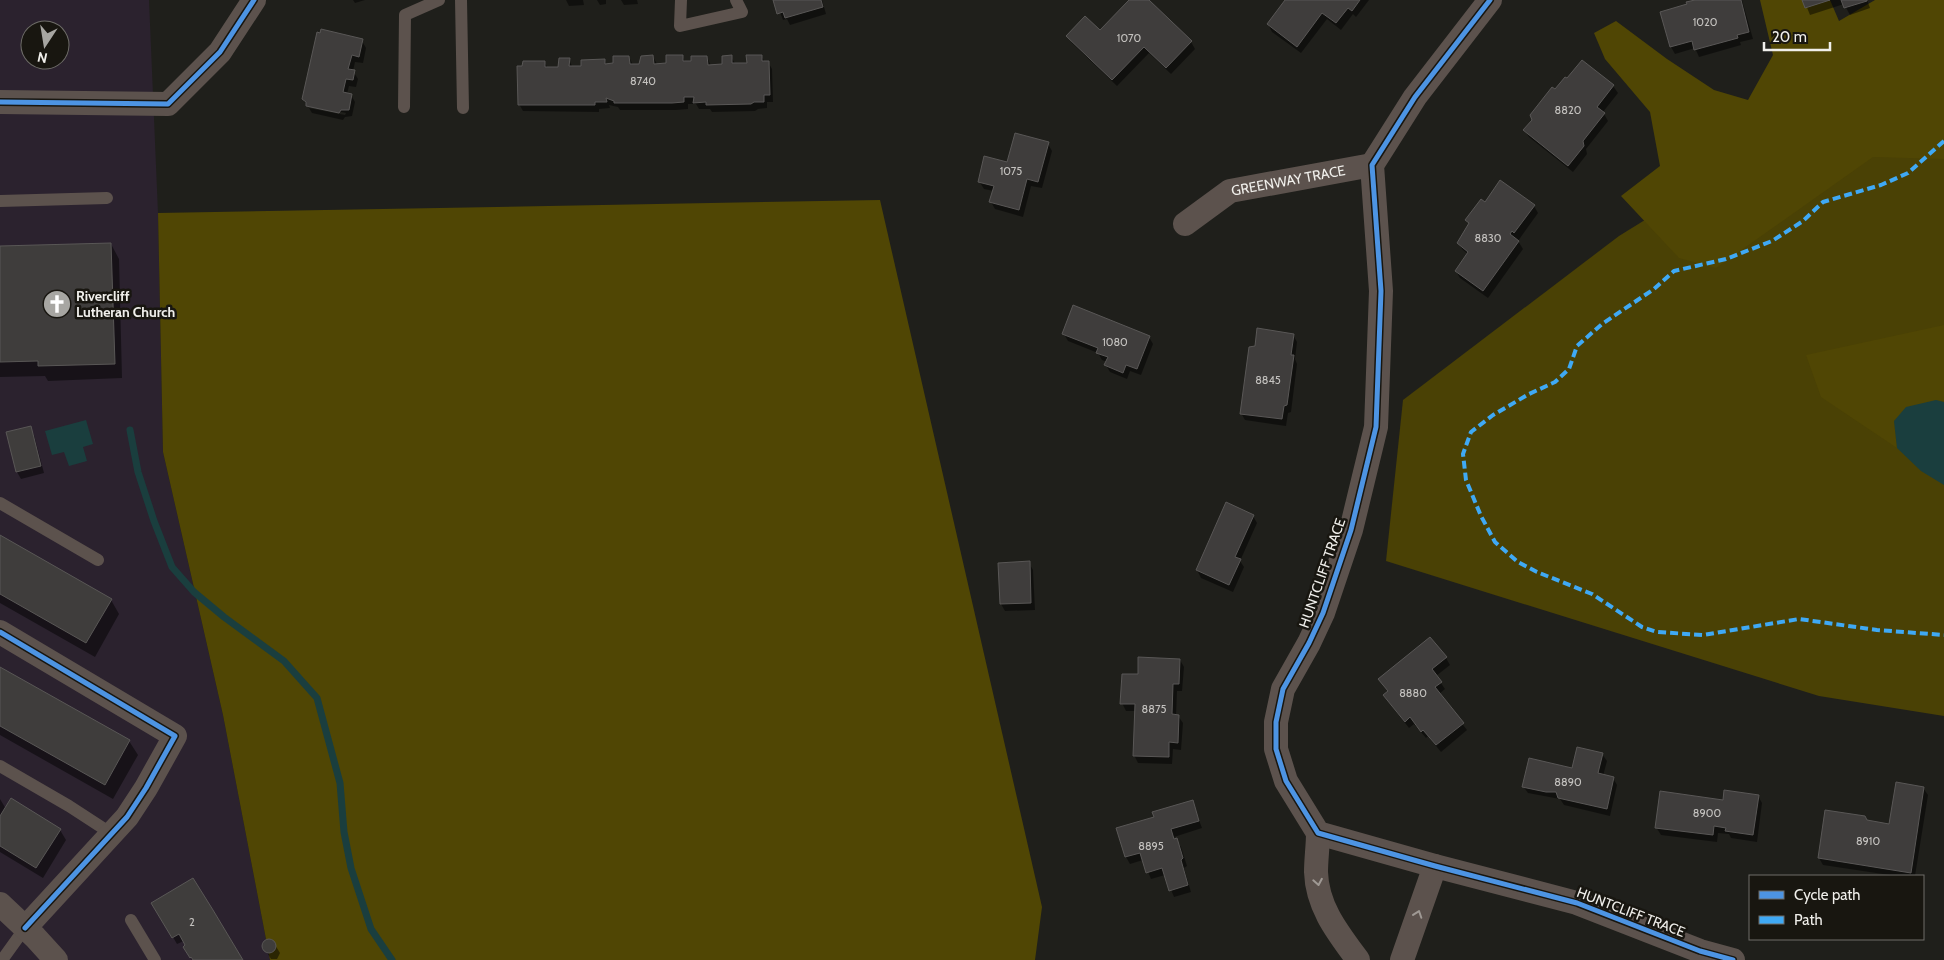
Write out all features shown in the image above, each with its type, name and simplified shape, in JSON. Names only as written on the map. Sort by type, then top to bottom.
[{"type":"street","points":[[0,102],[168,104],[220,52],[254,0]]},
{"type":"street","points":[[1372,165],[1415,97],[1490,0]]},
{"type":"street","name":"GREENWAY TRACE","points":[[1185,224],[1230,191],[1372,165]]},
{"type":"street","name":"HUNTCLIFF TRACE","points":[[1372,165],[1381,291],[1376,427],[1351,530],[1323,613],[1309,643],[1283,689],[1276,722],[1276,749],[1286,781],[1318,833],[1434,866],[1577,903],[1700,951],[1733,960]]},
{"type":"street","points":[[0,632],[175,736],[146,788],[127,817],[25,928]]},
{"type":"street","points":[[1318,833],[1316,874],[1322,906],[1333,926],[1358,960]]},
{"type":"street","points":[[1402,960],[1434,866]]},
{"type":"street","points":[[1,906],[56,960]]},
{"type":"lane","points":[[404,107],[405,15],[439,0]]},
{"type":"lane","points":[[461,0],[463,108]]},
{"type":"lane","points":[[681,0],[680,26],[742,12],[736,0]]},
{"type":"lane","points":[[0,201],[107,198]]},
{"type":"lane","points":[[0,503],[98,560]]},
{"type":"lane","points":[[0,766],[69,806],[112,834]]},
{"type":"lane","points":[[131,920],[155,960]]},
{"type":"lane","points":[[2,960],[25,928]]},
{"type":"shaded area","points":[[0,0],[149,0],[158,213],[163,452],[223,715],[270,960],[0,960]]},
{"type":"shaded area","points":[[1760,0],[1830,0],[1839,21],[1875,0],[1944,0],[1944,159],[1873,157],[1716,268],[1679,258],[1621,196],[1660,166],[1650,112],[1605,59],[1594,33],[1616,21],[1667,59],[1714,90],[1748,100],[1773,55]]},
{"type":"shaded area","points":[[1944,35],[1944,716],[1819,696],[1386,561],[1403,400],[1619,236]]},
{"type":"shaded area","points":[[880,200],[1042,907],[1035,960],[270,960],[223,715],[163,452],[158,213]]},
{"type":"shaded area","points":[[1944,325],[1944,402],[1936,400],[1894,421],[1897,448],[1821,397],[1806,355]]},
{"type":"water","points":[[1936,400],[1944,402],[1944,485],[1921,471],[1897,448],[1894,421],[1906,407]]},
{"type":"water","points":[[86,420],[93,444],[83,447],[87,461],[69,466],[64,452],[52,455],[45,431]]},
{"type":"building","points":[[773,0],[821,0],[823,7],[785,18],[783,12],[777,14]]},
{"type":"building","points":[[1129,0],[1149,0],[1192,41],[1166,68],[1144,47],[1112,80],[1066,36],[1085,16],[1100,30]]},
{"type":"building","points":[[1285,0],[1360,0],[1352,11],[1348,8],[1336,23],[1322,13],[1297,47],[1267,24]]},
{"type":"building","points":[[1695,0],[1741,0],[1749,32],[1737,35],[1738,38],[1694,50],[1692,41],[1670,47],[1660,12]]},
{"type":"building","points":[[1802,0],[1830,0],[1805,8]]},
{"type":"building","points":[[1841,0],[1867,0],[1867,1],[1844,8]]},
{"type":"building","points":[[321,29],[363,39],[359,57],[352,55],[348,69],[355,70],[353,80],[346,79],[343,92],[352,94],[349,110],[341,110],[339,113],[306,106],[306,102],[302,99],[317,32],[320,33]]},
{"type":"building","points":[[653,55],[654,64],[666,63],[666,55],[683,55],[683,61],[691,61],[691,56],[707,56],[708,65],[722,64],[722,56],[732,55],[732,63],[747,63],[746,55],[762,55],[762,61],[769,61],[770,95],[764,95],[764,102],[754,102],[751,104],[706,105],[706,102],[693,103],[694,97],[684,97],[684,102],[672,103],[614,103],[614,101],[606,98],[607,102],[595,102],[595,105],[518,105],[517,66],[522,66],[523,61],[545,61],[545,67],[558,67],[559,58],[570,58],[569,66],[581,66],[581,60],[605,59],[605,64],[613,63],[613,56],[629,56],[630,64],[639,64],[641,56]]},
{"type":"building","points":[[1582,60],[1614,85],[1597,107],[1605,113],[1583,141],[1584,146],[1568,166],[1523,130],[1532,120],[1530,115],[1552,87],[1555,89]]},
{"type":"building","points":[[1015,133],[1049,142],[1038,182],[1027,179],[1019,210],[989,202],[994,186],[978,182],[984,156],[1007,162]]},
{"type":"building","points":[[1500,180],[1535,205],[1514,233],[1512,231],[1510,234],[1519,241],[1483,291],[1455,271],[1468,252],[1457,243],[1469,223],[1465,220],[1481,199],[1485,202]]},
{"type":"building","name":"Rivercliff Lutheran Church","points":[[111,243],[115,364],[38,366],[38,361],[0,362],[0,246]]},
{"type":"building","points":[[1073,305],[1150,336],[1137,369],[1126,365],[1123,373],[1104,365],[1108,357],[1096,353],[1098,348],[1062,334]]},
{"type":"building","points":[[1257,328],[1294,334],[1291,355],[1294,355],[1287,405],[1284,406],[1282,419],[1240,414],[1249,347],[1255,346]]},
{"type":"building","points":[[31,426],[41,466],[16,472],[6,432]]},
{"type":"building","points":[[1226,502],[1254,515],[1235,557],[1241,559],[1229,585],[1196,570]]},
{"type":"building","points":[[0,535],[112,599],[86,643],[0,594]]},
{"type":"building","points":[[1030,561],[1031,603],[1000,604],[998,563]]},
{"type":"building","points":[[1430,637],[1447,657],[1432,669],[1442,682],[1435,687],[1464,723],[1436,745],[1423,730],[1421,732],[1410,717],[1405,722],[1383,695],[1388,691],[1378,679]]},
{"type":"building","points":[[1138,657],[1180,659],[1179,684],[1173,684],[1172,714],[1179,715],[1178,743],[1169,742],[1169,757],[1133,756],[1135,704],[1120,704],[1122,674],[1138,674]]},
{"type":"building","points":[[0,667],[130,740],[105,785],[0,726]]},
{"type":"building","points":[[1577,747],[1603,753],[1598,773],[1614,777],[1607,809],[1558,798],[1556,792],[1522,787],[1529,758],[1572,768]]},
{"type":"building","points":[[1896,782],[1924,787],[1911,873],[1818,858],[1825,810],[1865,816],[1867,820],[1889,824]]},
{"type":"building","points":[[1724,790],[1759,795],[1753,835],[1725,831],[1726,828],[1714,826],[1713,835],[1655,828],[1660,791],[1723,800]]},
{"type":"building","points":[[11,798],[61,829],[36,868],[0,846],[0,816]]},
{"type":"building","points":[[1193,800],[1199,821],[1171,829],[1174,839],[1177,838],[1188,885],[1169,891],[1162,868],[1146,873],[1140,853],[1125,857],[1116,828],[1154,817],[1152,812]]},
{"type":"building","points":[[193,878],[243,960],[193,960],[183,947],[185,945],[179,934],[172,938],[151,903]]},
{"type":"building","points":[[266,939],[272,939],[276,946],[272,953],[266,953],[262,949],[262,943]]},
{"type":"waterway","points":[[130,430],[138,472],[172,567],[194,592],[224,617],[284,661],[317,698],[340,783],[344,832],[351,868],[371,929],[392,960]]},
{"type":"marked path","points":[[1944,141],[1908,173],[1881,185],[1823,202],[1803,221],[1772,241],[1726,259],[1674,271],[1654,289],[1602,324],[1577,346],[1569,369],[1555,382],[1529,394],[1493,415],[1471,432],[1463,454],[1466,480],[1481,516],[1495,542],[1518,562],[1537,572],[1592,594],[1642,627],[1657,632],[1703,635],[1799,619],[1877,630],[1944,635]]},
{"type":"cycle path","points":[[0,102],[168,104],[220,52],[254,0]]},
{"type":"cycle path","points":[[1490,0],[1415,97],[1372,165],[1381,291],[1376,427],[1351,530],[1323,613],[1309,643],[1283,689],[1276,722],[1276,749],[1286,781],[1318,833],[1577,903],[1700,951],[1733,960]]},
{"type":"cycle path","points":[[0,632],[175,736],[146,788],[127,817],[25,928]]},
{"type":"place","name":"Rivercliff Lutheran Church","points":[[57,304]]}]
